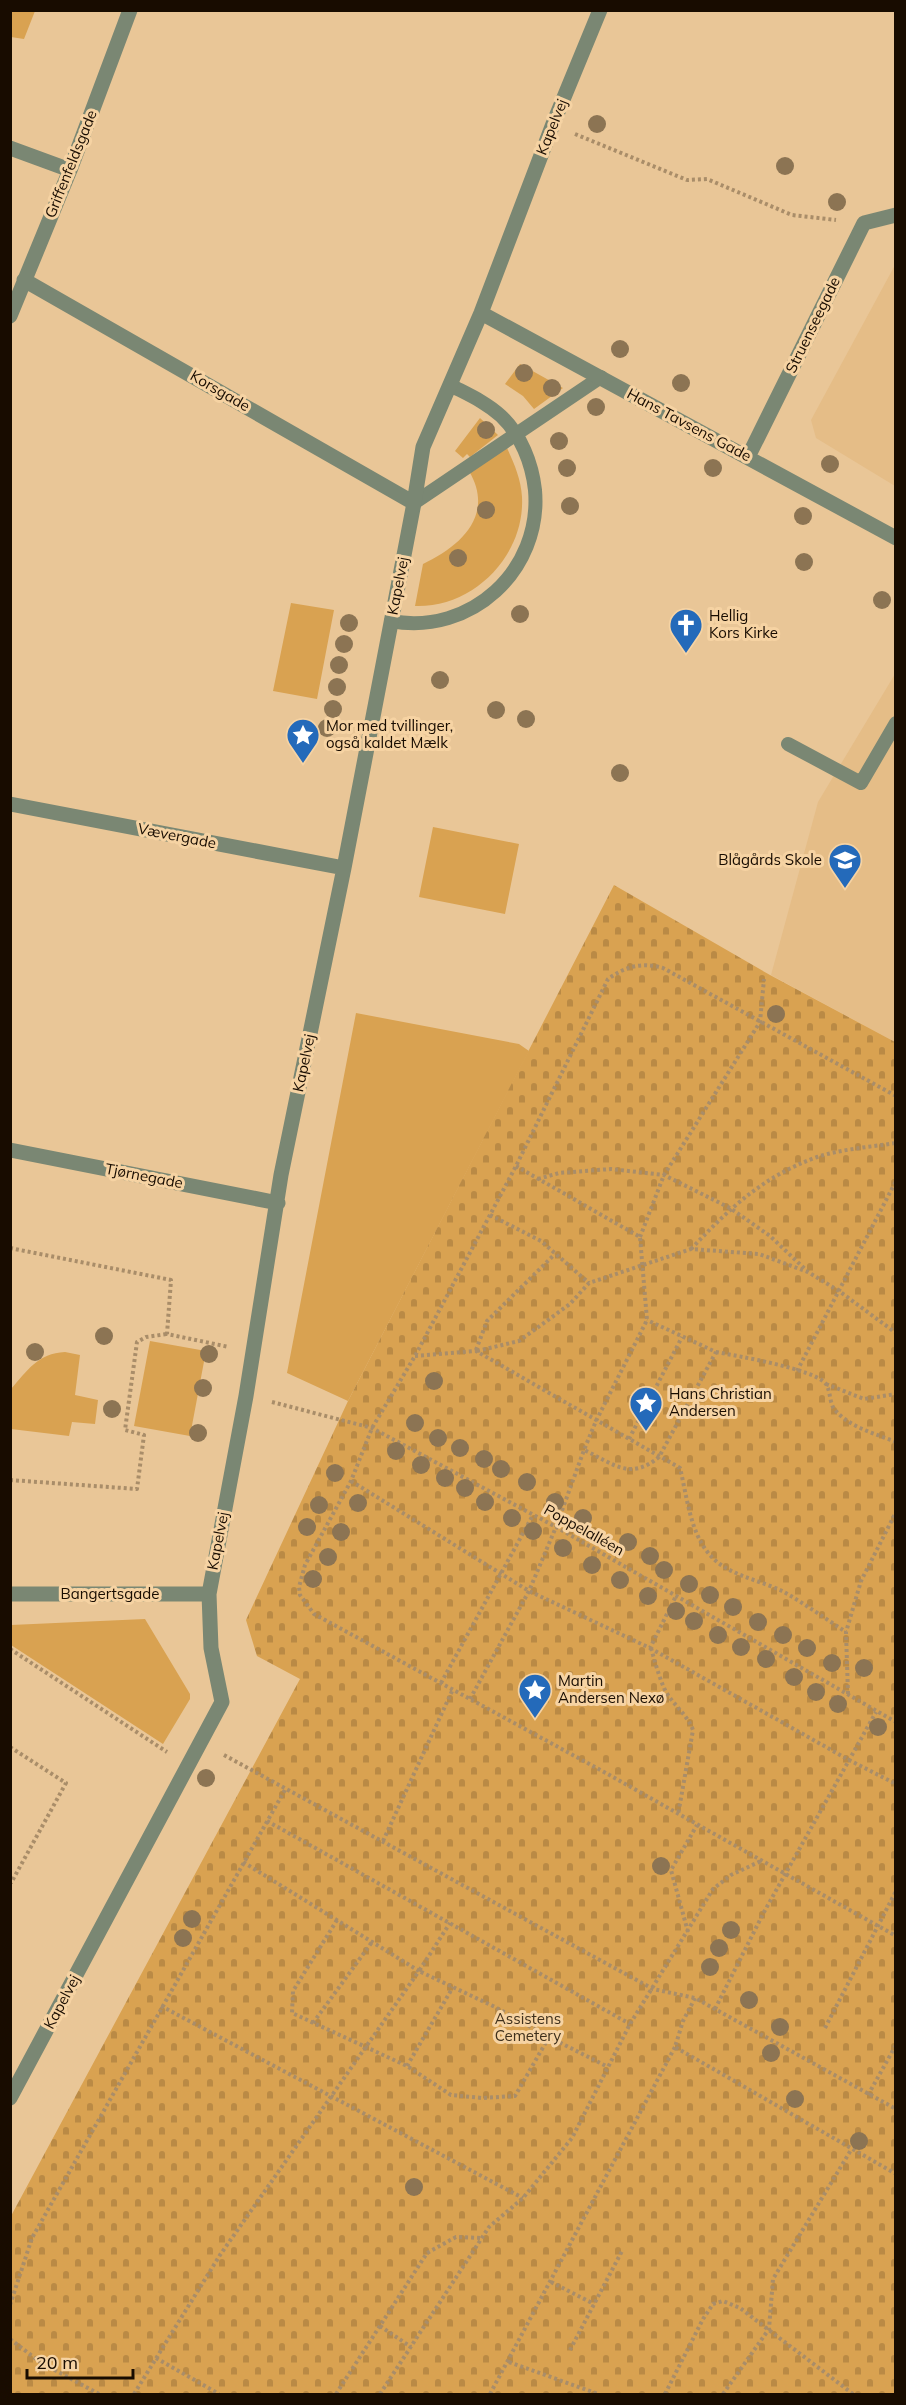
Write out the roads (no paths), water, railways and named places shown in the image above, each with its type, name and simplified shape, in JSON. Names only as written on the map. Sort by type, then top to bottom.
[{"type":"street","name":"Griffenfeldsgade","points":[[10,316],[70,170],[130,10]]},
{"type":"street","name":"Kapelvej","points":[[10,2098],[222,1702],[211,1648],[208,1593],[246,1396],[281,1175],[344,868],[423,447],[481,313],[553,124],[600,10]]},
{"type":"street","points":[[10,148],[70,170]]},
{"type":"street","name":"Struenseegade","points":[[748,457],[864,223],[896,215]]},
{"type":"street","name":"Korsgade","points":[[24,280],[414,503]]},
{"type":"street","name":"Hans Tavsens Gade","points":[[481,313],[896,538]]},
{"type":"street","name":"Vævergade","points":[[10,804],[344,868]]},
{"type":"street","name":"Tjørnegade","points":[[10,1150],[278,1203]]},
{"type":"street","name":"Bangertsgade","points":[[10,1594],[208,1593]]},
{"type":"lane","points":[[414,503],[600,377]]},
{"type":"lane","points":[[391,621],[411,625],[438,621],[476,606],[494,593],[521,559],[530,542],[535,520],[535,499],[530,462],[516,434],[488,405],[450,385]]},
{"type":"lane","points":[[788,744],[861,783],[896,723]]},
{"type":"place","name":"Hellig Kors Kirke","points":[[686,654]]},
{"type":"place","name":"Mor med tvillinger, også kaldet Mælk","points":[[303,764]]},
{"type":"place","name":"Blågårds Skole","points":[[845,889]]},
{"type":"place","name":"Hans Christian Andersen","points":[[646,1432]]},
{"type":"place","name":"Martin Andersen Nexø","points":[[535,1719]]},
{"type":"park label","name":"Assistens Cemetery","points":[[528,2028]]}]
